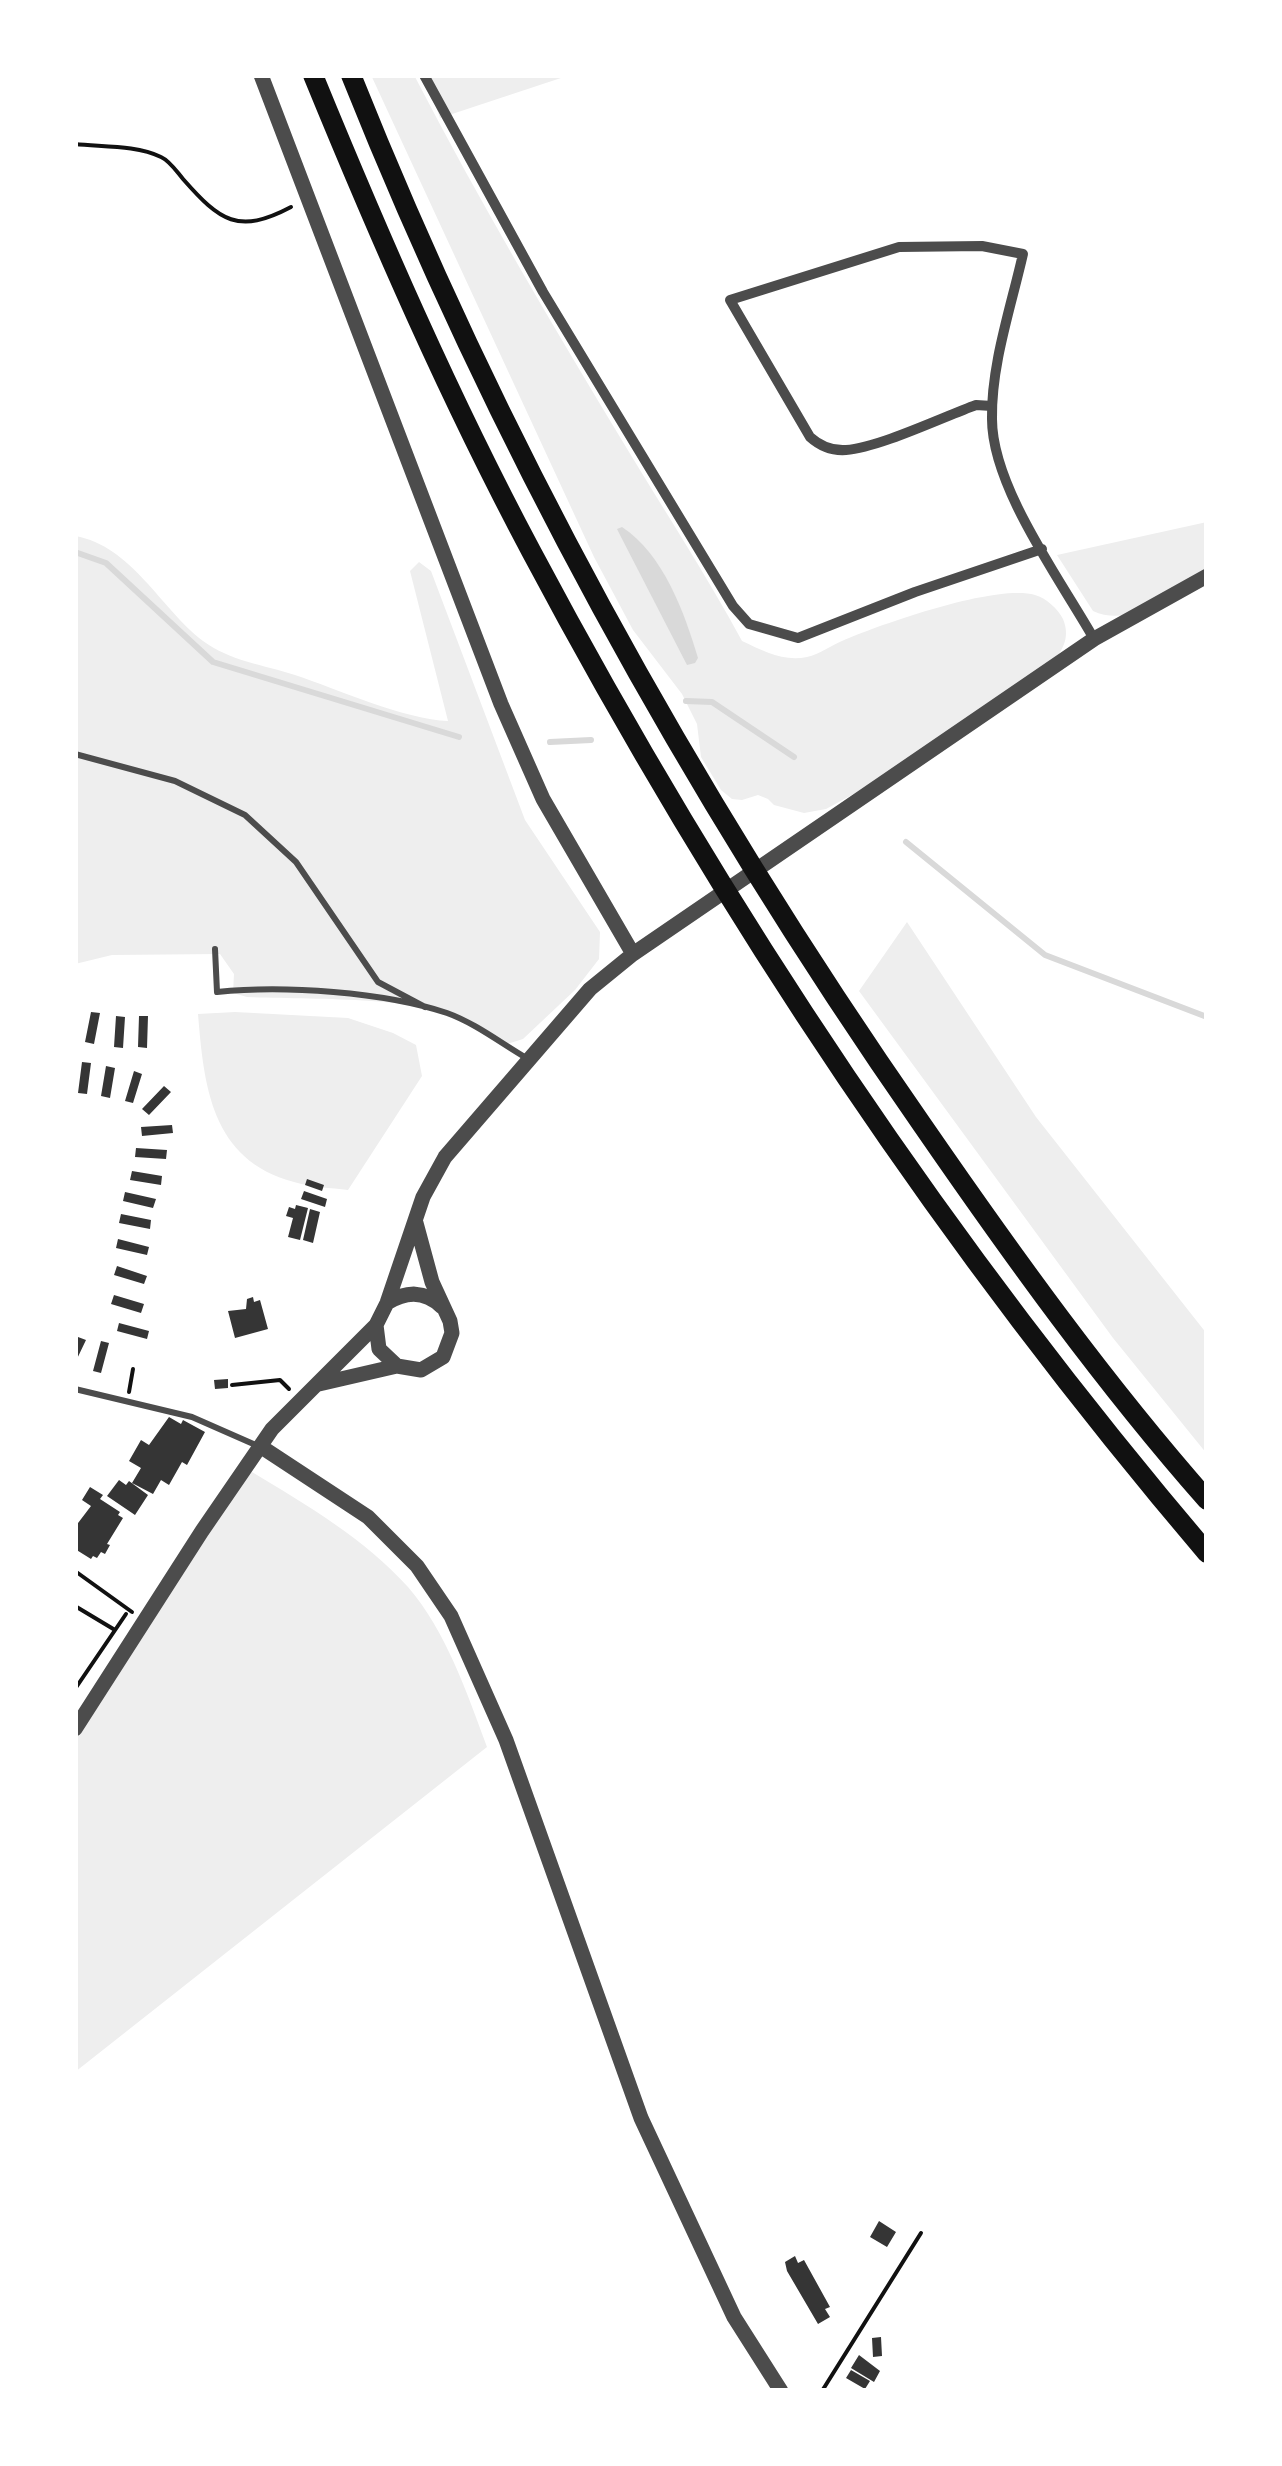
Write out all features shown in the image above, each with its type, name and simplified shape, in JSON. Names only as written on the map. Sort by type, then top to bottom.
[{"type":"highway","points":[[313,75],[418,318],[530,549],[678,814],[802,1009],[947,1222],[1081,1399],[1207,1553]]},
{"type":"highway","points":[[351,75],[448,304],[536,481],[707,794],[829,991],[974,1200],[1106,1376],[1207,1500]]},
{"type":"street","points":[[261,75],[501,704],[543,800],[632,954]]},
{"type":"street","points":[[424,75],[543,292],[733,606],[749,624],[798,638],[1042,549]]},
{"type":"street","points":[[992,406],[976,405],[858,448],[832,450],[818,445],[730,300],[899,247],[982,246],[1022,254],[992,406],[999,466],[1016,505],[1094,639]]},
{"type":"street","points":[[75,1728],[260,1446],[297,1402],[376,1325],[388,1303],[428,1187],[445,1157],[590,990],[632,954],[1094,639],[1207,576]]},
{"type":"street","points":[[317,1384],[397,1366],[421,1370],[443,1357],[452,1334],[423,1256],[416,1219]]},
{"type":"street","points":[[388,1303],[398,1296],[424,1294],[444,1309]]},
{"type":"street","points":[[376,1325],[379,1349],[397,1366]]},
{"type":"street","points":[[260,1446],[368,1516],[417,1566],[450,1616],[506,1740],[641,2118],[734,2317],[781,2391]]},
{"type":"lane","points":[[75,754],[174,780],[244,814],[296,862],[378,982],[425,1007],[461,1019],[528,1059]]},
{"type":"lane","points":[[215,948],[218,992],[303,990],[425,1007]]},
{"type":"lane","points":[[75,1388],[192,1417],[260,1446]]},
{"type":"path","points":[[75,144],[138,150],[165,158],[216,215],[239,222],[274,216],[309,198]]},
{"type":"path","points":[[128,1401],[133,1369]]},
{"type":"path","points":[[232,1385],[280,1380],[297,1402]]},
{"type":"path","points":[[75,1571],[144,1621]]},
{"type":"path","points":[[75,1606],[132,1640]]},
{"type":"path","points":[[822,2391],[921,2234]]},
{"type":"shaded area","points":[[371,75],[414,75],[518,265],[742,641],[782,657],[807,657],[910,616],[967,600],[1017,593],[1043,599],[1063,619],[1065,642],[1054,661],[872,784],[826,809],[804,813],[774,805],[758,795],[732,799],[721,790],[701,757],[697,724],[682,694],[633,630],[594,557]]},
{"type":"shaded area","points":[[425,75],[570,75],[440,118]]},
{"type":"shaded area","points":[[1207,522],[1207,574],[1138,612],[1108,615],[1093,611],[1057,555]]},
{"type":"shaded area","points":[[622,527],[661,569],[679,604],[698,658],[695,663],[687,665],[617,529]]},
{"type":"shaded area","points":[[75,536],[113,552],[187,627],[224,653],[392,710],[448,721],[410,571],[419,562],[431,571],[525,820],[600,932],[599,959],[575,990],[523,1039],[507,1044],[473,1022],[424,1007],[233,993],[234,974],[220,954],[112,955],[75,964]]},
{"type":"shaded area","points":[[907,922],[1036,1117],[1207,1334],[1207,1454],[1113,1338],[859,991]]},
{"type":"shaded area","points":[[198,1014],[348,1018],[416,1045],[422,1076],[348,1190],[301,1184],[266,1171],[245,1157],[229,1138],[209,1093]]},
{"type":"shaded area","points":[[252,1472],[354,1538],[408,1587],[444,1643],[487,1747],[75,2072],[75,1731],[241,1473]]},
{"type":"building","points":[[91,1012],[100,1013],[94,1044],[85,1042]]},
{"type":"building","points":[[116,1016],[125,1017],[123,1048],[114,1047]]},
{"type":"building","points":[[139,1016],[148,1016],[147,1048],[138,1047]]},
{"type":"building","points":[[82,1062],[91,1063],[87,1094],[78,1093]]},
{"type":"building","points":[[106,1066],[115,1068],[110,1098],[101,1096]]},
{"type":"building","points":[[134,1071],[142,1074],[133,1103],[125,1101]]},
{"type":"building","points":[[164,1086],[171,1092],[149,1115],[142,1109]]},
{"type":"building","points":[[172,1125],[173,1133],[142,1136],[141,1127]]},
{"type":"building","points":[[136,1148],[167,1150],[166,1159],[135,1157]]},
{"type":"building","points":[[132,1171],[162,1176],[161,1185],[130,1180]]},
{"type":"building","points":[[307,1179],[324,1185],[322,1191],[305,1185]]},
{"type":"building","points":[[304,1191],[327,1199],[325,1207],[301,1199]]},
{"type":"building","points":[[125,1192],[156,1199],[153,1208],[123,1201]]},
{"type":"building","points":[[296,1205],[308,1208],[300,1240],[288,1237],[293,1218],[286,1216],[289,1207],[295,1209]]},
{"type":"building","points":[[310,1209],[320,1212],[313,1243],[303,1240]]},
{"type":"building","points":[[121,1214],[151,1220],[150,1229],[119,1223]]},
{"type":"building","points":[[118,1239],[149,1247],[147,1255],[116,1248]]},
{"type":"building","points":[[117,1266],[147,1276],[144,1284],[114,1275]]},
{"type":"building","points":[[114,1295],[144,1304],[141,1313],[111,1304]]},
{"type":"building","points":[[253,1297],[254,1302],[260,1300],[268,1329],[235,1338],[228,1311],[246,1309],[247,1299]]},
{"type":"building","points":[[119,1323],[149,1331],[147,1339],[117,1331]]},
{"type":"building","points":[[78,1337],[86,1340],[75,1363],[75,1342]]},
{"type":"building","points":[[101,1341],[109,1343],[101,1373],[93,1371]]},
{"type":"building","points":[[228,1379],[228,1388],[215,1389],[214,1380]]},
{"type":"building","points":[[169,1417],[205,1432],[187,1465],[182,1462],[169,1485],[161,1480],[153,1494],[132,1483],[141,1468],[129,1461],[141,1440],[149,1445]]},
{"type":"building","points":[[119,1480],[126,1485],[129,1481],[148,1495],[135,1515],[107,1496]]},
{"type":"building","points":[[90,1487],[103,1495],[100,1499],[123,1518],[105,1554],[101,1552],[91,1559],[75,1549],[75,1527],[91,1506],[82,1500]]},
{"type":"building","points":[[879,2221],[896,2232],[887,2247],[870,2237]]},
{"type":"building","points":[[795,2256],[798,2263],[804,2260],[830,2307],[825,2309],[830,2317],[818,2324],[787,2271],[785,2262]]},
{"type":"building","points":[[881,2337],[882,2356],[873,2357],[872,2338]]},
{"type":"building","points":[[859,2355],[880,2371],[874,2382],[851,2368]]},
{"type":"building","points":[[851,2370],[870,2381],[865,2389],[846,2378]]},
{"type":"waterway","points":[[75,552],[106,563],[213,662],[459,737]]},
{"type":"waterway","points":[[686,701],[712,702],[794,757]]},
{"type":"waterway","points":[[550,742],[591,740]]},
{"type":"waterway","points":[[906,842],[1045,955],[1207,1017]]}]
